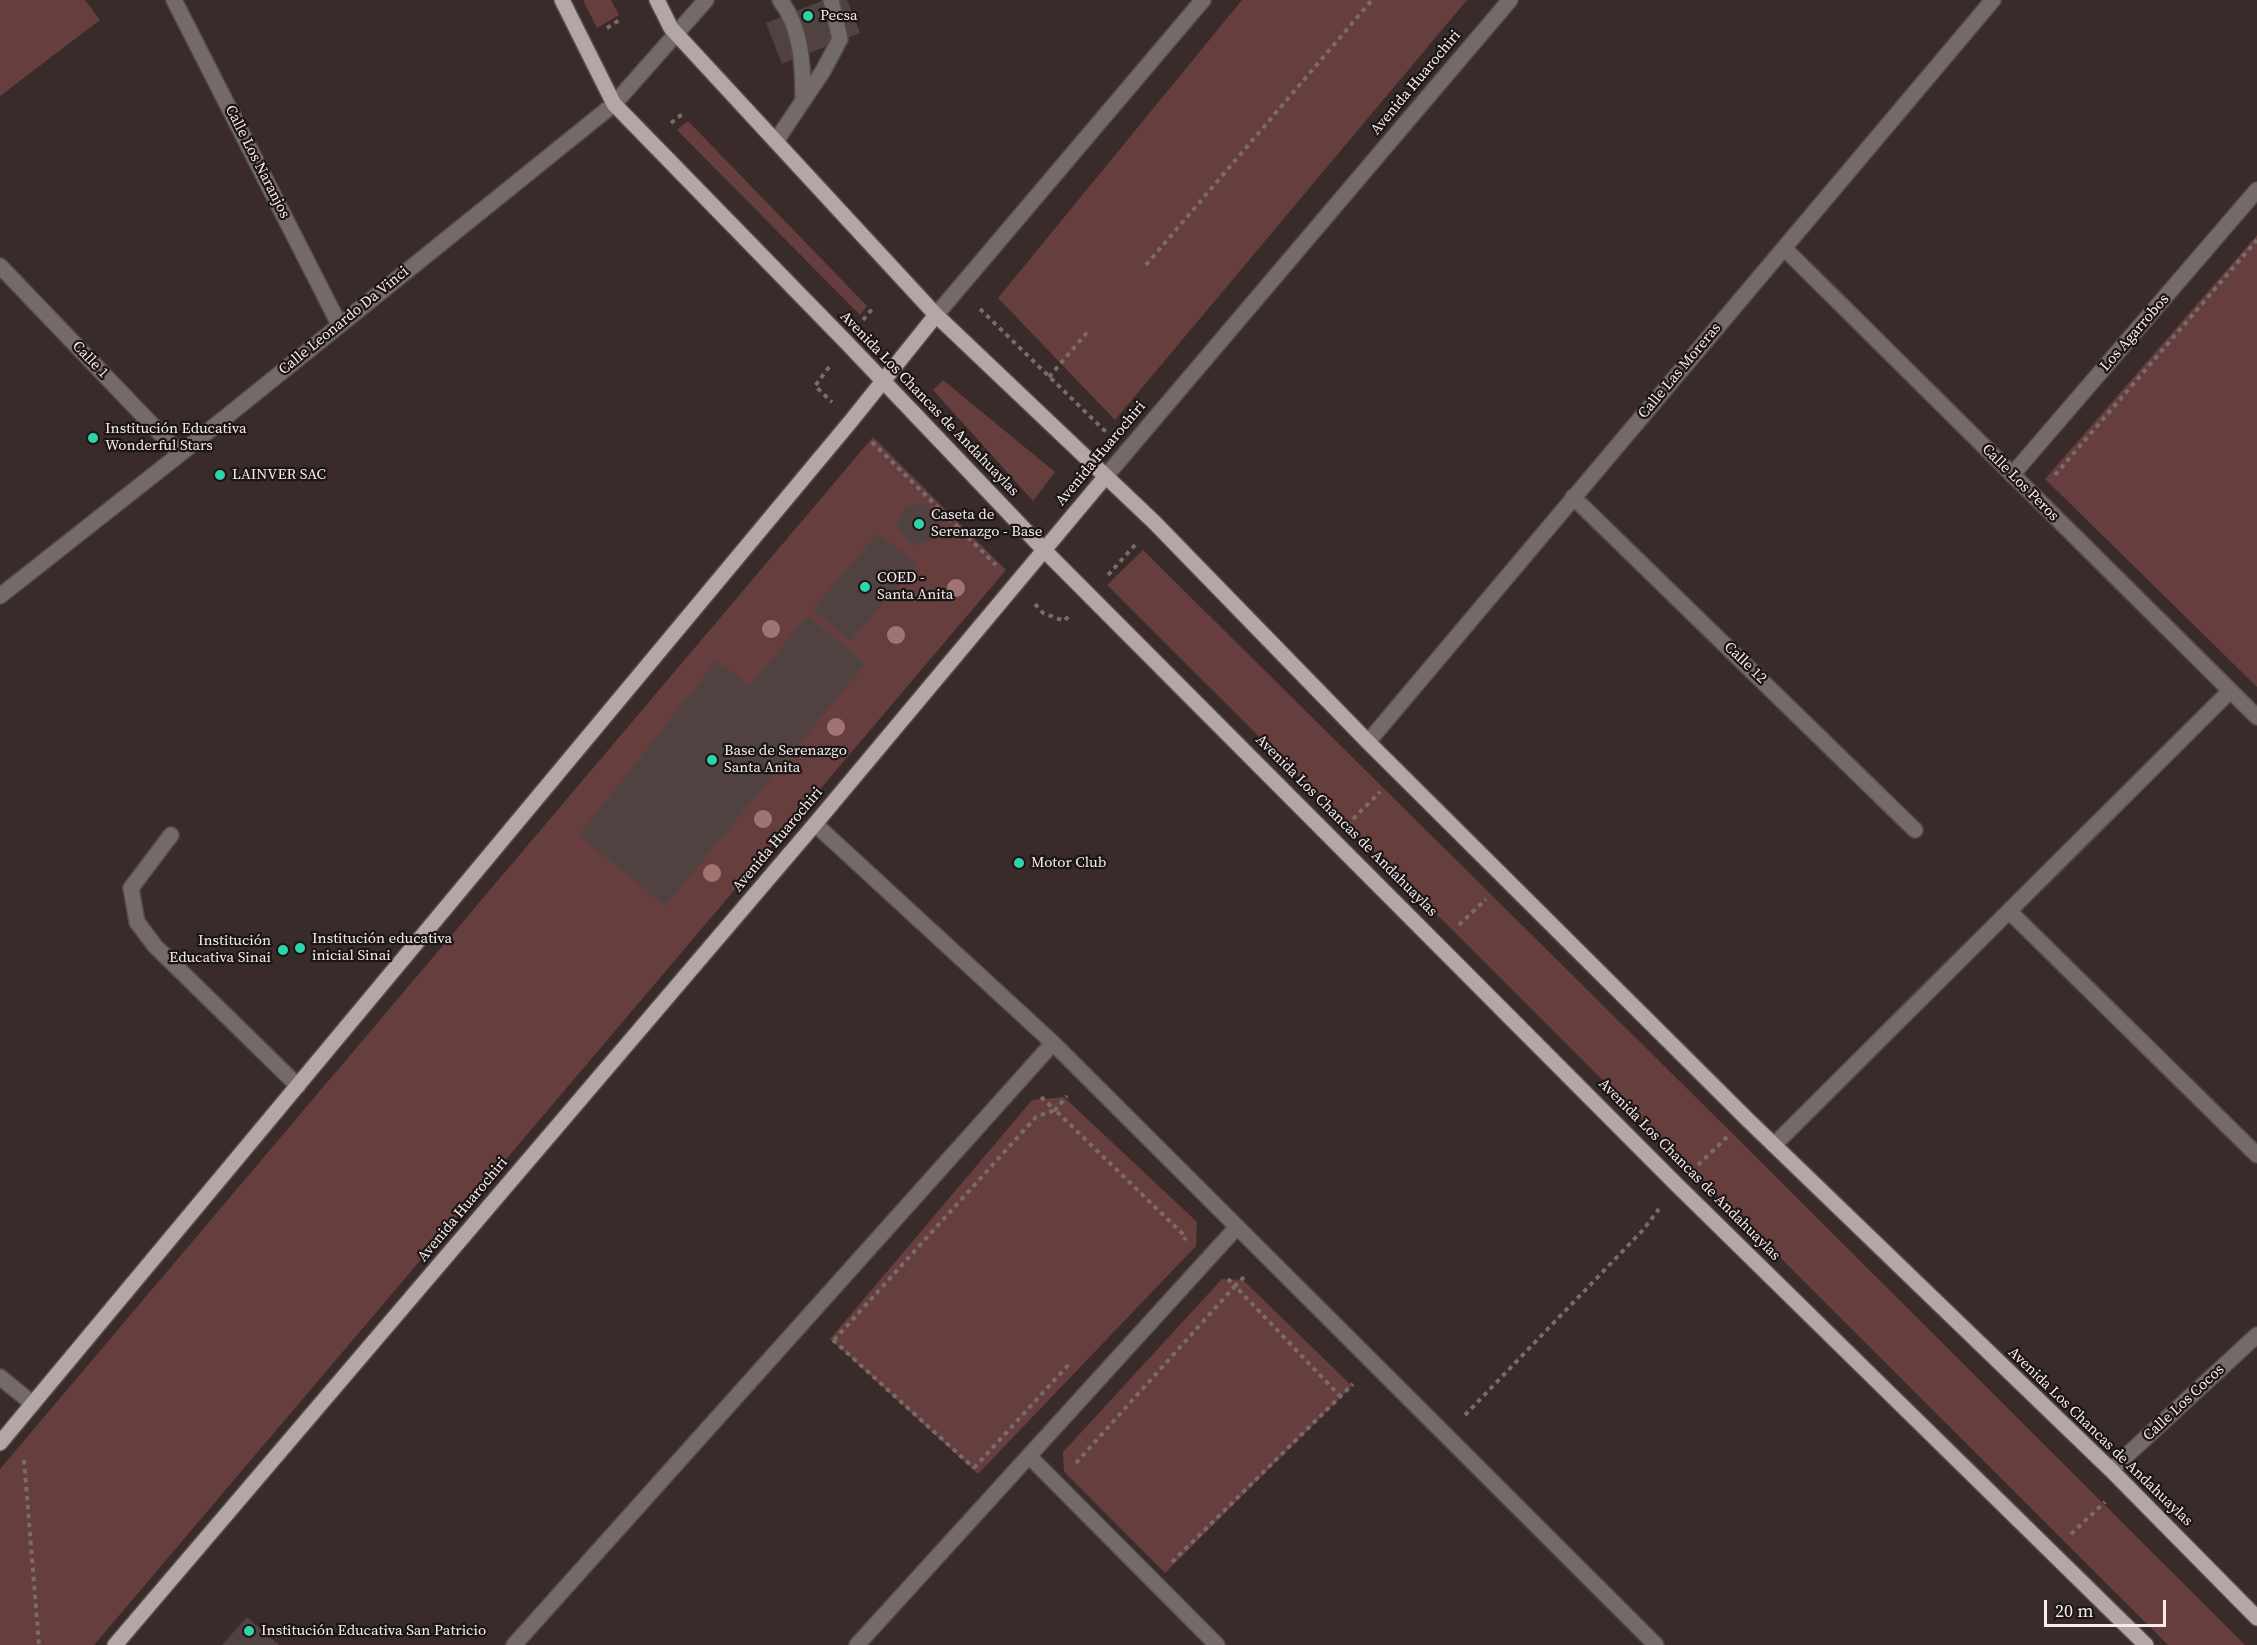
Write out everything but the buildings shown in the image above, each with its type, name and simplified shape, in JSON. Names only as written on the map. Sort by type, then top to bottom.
[{"type":"main road","name":"Avenida Los Chancas de Andahuaylas","points":[[562,0],[614,104],[1045,551],[1677,1185],[2146,1645]]},
{"type":"main road","name":"Avenida Los Chancas de Andahuaylas","points":[[657,0],[676,34],[936,315],[1154,522],[1506,880],[1774,1145],[2111,1470],[2257,1618]]},
{"type":"main road","points":[[0,1443],[883,382],[936,315]]},
{"type":"main road","name":"Avenida Huarochiri","points":[[115,1645],[815,824],[1106,476]]},
{"type":"street","name":"Calle Los Naranjos","points":[[174,0],[339,324]]},
{"type":"street","name":"Calle Leonardo Da Vinci","points":[[0,596],[614,104],[706,0]]},
{"type":"street","points":[[780,0],[798,39],[802,63],[803,101]]},
{"type":"street","points":[[776,141],[823,71],[840,39],[831,0]]},
{"type":"street","points":[[936,315],[1203,0]]},
{"type":"street","name":"Avenida Huarochiri","points":[[1106,476],[1510,0]]},
{"type":"street","name":"Calle Las Moreras","points":[[1368,742],[1993,0]]},
{"type":"street","name":"Los Agarrobos","points":[[2012,475],[2257,190]]},
{"type":"street","name":"Calle Los Peros","points":[[1784,248],[2257,717]]},
{"type":"street","name":"Calle 1","points":[[0,266],[180,454]]},
{"type":"street","name":"Calle 12","points":[[1573,497],[1916,830]]},
{"type":"street","points":[[1774,1145],[2230,691]]},
{"type":"street","points":[[815,824],[1053,1043],[1656,1645]]},
{"type":"street","points":[[171,835],[131,888],[137,922],[155,945],[298,1086]]},
{"type":"street","points":[[2010,912],[2257,1155]]},
{"type":"street","points":[[514,1645],[1053,1043]]},
{"type":"street","points":[[857,1645],[1237,1227]]},
{"type":"street","name":"Calle Los Cocos","points":[[2111,1470],[2257,1335]]},
{"type":"street","points":[[0,1377],[33,1404]]},
{"type":"street","points":[[1029,1456],[1217,1645]]},
{"type":"path","points":[[1146,265],[1372,0]]},
{"type":"path","points":[[668,125],[685,112]]},
{"type":"path","points":[[2052,479],[2257,240]]},
{"type":"path","points":[[862,321],[872,309]]},
{"type":"path","points":[[980,309],[1112,437]]},
{"type":"path","points":[[1049,377],[1090,329]]},
{"type":"path","points":[[829,367],[815,386],[832,403]]},
{"type":"path","points":[[872,441],[1002,572]]},
{"type":"path","points":[[1102,583],[1135,544]]},
{"type":"path","points":[[1043,612],[1064,621],[1076,610]]},
{"type":"path","points":[[1334,839],[1399,773]]},
{"type":"path","points":[[1439,945],[1506,880]]},
{"type":"path","points":[[974,1468],[834,1340],[1036,1117],[1055,1110],[1085,1075]]},
{"type":"path","points":[[1022,1079],[1186,1237]]},
{"type":"path","points":[[1692,1172],[1732,1133]]},
{"type":"path","points":[[1445,1435],[1643,1230],[1677,1185]]},
{"type":"path","points":[[1074,1466],[1235,1286],[1340,1396],[1172,1562]]},
{"type":"path","points":[[24,1459],[39,1645]]},
{"type":"path","points":[[2051,1553],[2124,1484]]},
{"type":"shaded area","points":[[0,0],[85,0],[100,20],[0,96]]},
{"type":"shaded area","points":[[583,0],[611,0],[619,15],[597,28]]},
{"type":"shaded area","points":[[1242,0],[1467,0],[1115,420],[998,298]]},
{"type":"shaded area","points":[[688,121],[867,306],[860,315],[677,130]]},
{"type":"shaded area","points":[[2257,235],[2257,687],[2045,479]]},
{"type":"shaded area","points":[[943,380],[1055,472],[1033,501],[933,390]]},
{"type":"shaded area","points":[[873,437],[1006,570],[94,1645],[0,1645],[0,1469]]},
{"type":"shaded area","points":[[1143,550],[2245,1645],[2168,1645],[1107,585]]},
{"type":"shaded area","points":[[1064,1097],[1197,1222],[1196,1246],[978,1474],[830,1339],[1032,1100]]},
{"type":"shaded area","points":[[1222,1279],[1243,1280],[1352,1386],[1165,1573],[1064,1472],[1063,1452]]},
{"type":"place","name":"Pecsa","points":[[808,16]]},
{"type":"place","name":"Institución Educativa Wonderful Stars","points":[[93,438]]},
{"type":"place","name":"LAINVER SAC","points":[[220,475]]},
{"type":"place","name":"Caseta de Serenazgo - Base","points":[[919,524]]},
{"type":"place","name":"COED - Santa Anita","points":[[865,587]]},
{"type":"place","name":"Base de Serenazgo Santa Anita","points":[[712,760]]},
{"type":"place","name":"Motor Club","points":[[1019,863]]},
{"type":"place","name":"Institución educativa inicial Sinai","points":[[300,948]]},
{"type":"place","name":"Institución Educativa Sinai","points":[[283,950]]},
{"type":"place","name":"Institución Educativa San Patricio","points":[[249,1631]]}]
